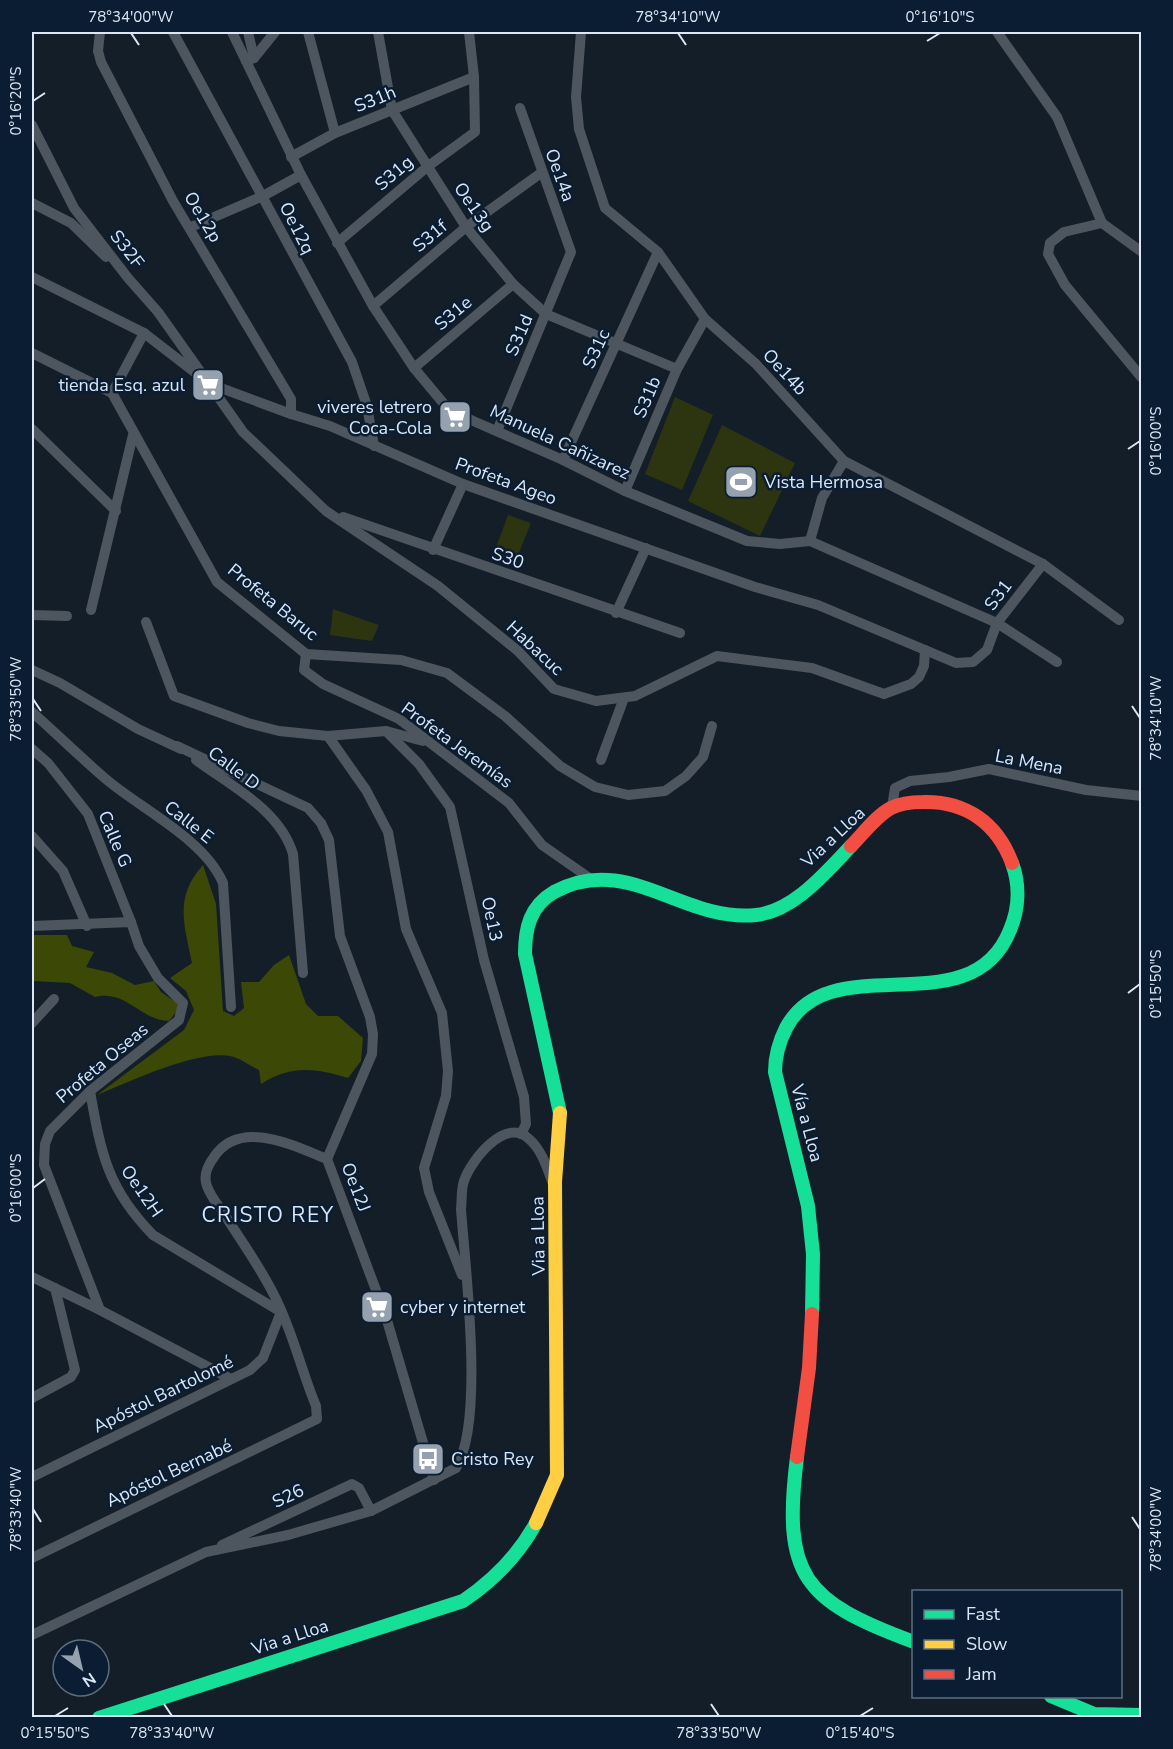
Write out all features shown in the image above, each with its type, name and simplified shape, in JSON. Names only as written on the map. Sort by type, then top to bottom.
[{"type":"street","name":"Oe12p","points":[[100,32],[98,51],[101,62],[154,167],[291,399],[291,414]]},
{"type":"street","name":"Oe12q","points":[[173,32],[263,196],[287,246],[352,362],[367,406],[374,446]]},
{"type":"street","name":"Manuela Cañizarez","points":[[232,32],[250,59],[291,157],[337,243],[373,306],[414,368],[444,404],[625,491],[747,542],[780,544],[810,541],[997,623],[1057,663]]},
{"type":"street","points":[[248,32],[250,59]]},
{"type":"street","points":[[250,59],[275,32]]},
{"type":"street","points":[[308,32],[335,134]]},
{"type":"street","name":"Oe13g","points":[[378,32],[392,110],[466,226],[513,284],[546,314],[677,369]]},
{"type":"street","points":[[468,32],[474,77]]},
{"type":"street","name":"Oe14b","points":[[581,32],[576,97],[579,129],[605,208],[658,252],[705,319],[756,364],[844,461],[1043,564],[1119,620]]},
{"type":"street","points":[[997,32],[1057,117],[1102,223],[1142,252]]},
{"type":"street","name":"S31h","points":[[291,157],[335,134],[474,77]]},
{"type":"street","name":"S31g","points":[[337,243],[427,167],[475,132],[474,77]]},
{"type":"street","name":"Oe14a","points":[[520,108],[541,173],[571,252]]},
{"type":"street","name":"S32F","points":[[33,129],[74,208],[128,278],[158,312],[210,384]]},
{"type":"street","name":"S31f","points":[[373,306],[466,226],[541,173]]},
{"type":"street","points":[[191,227],[263,196],[301,175]]},
{"type":"street","points":[[32,203],[71,223],[128,278]]},
{"type":"street","points":[[1102,223],[1064,232],[1050,243],[1048,254],[1065,285],[1142,378]]},
{"type":"street","name":"S31d","points":[[497,431],[571,252]]},
{"type":"street","name":"S31c","points":[[563,460],[658,252]]},
{"type":"street","name":"Profeta Ageo","points":[[32,277],[144,333],[210,384],[330,426],[463,484],[754,586],[818,605],[956,663],[973,662],[987,650]]},
{"type":"street","name":"S31e","points":[[414,368],[513,284]]},
{"type":"street","name":"S31b","points":[[625,491],[677,369],[705,319]]},
{"type":"street","points":[[32,353],[112,393],[144,333]]},
{"type":"street","name":"Habacuc","points":[[210,384],[243,432],[326,511],[438,586],[518,651],[554,689],[596,701],[635,696],[717,656],[812,668],[884,694],[911,684],[919,677],[924,666],[925,650]]},
{"type":"street","name":"Profeta Baruc","points":[[112,393],[133,435],[218,582],[306,654],[401,660],[447,673],[505,716],[560,766],[595,787],[628,795],[665,790],[686,776],[703,757],[712,726]]},
{"type":"street","points":[[32,429],[116,511]]},
{"type":"street","points":[[91,610],[133,435]]},
{"type":"street","points":[[810,541],[822,498],[844,461]]},
{"type":"street","points":[[433,550],[463,484]]},
{"type":"street","name":"S30","points":[[326,511],[433,550],[680,633]]},
{"type":"street","points":[[616,613],[646,548]]},
{"type":"street","name":"S31","points":[[987,650],[997,623],[1043,564]]},
{"type":"street","points":[[32,615],[67,616]]},
{"type":"street","points":[[146,622],[174,696],[258,726],[279,731],[328,736],[386,731],[429,742]]},
{"type":"street","name":"Profeta Jeremías","points":[[306,654],[304,670],[323,684],[399,719],[509,804],[542,845],[588,877]]},
{"type":"street","name":"Calle D","points":[[32,670],[60,683],[138,729],[177,746],[277,821],[288,839],[293,854],[303,973]]},
{"type":"street","points":[[601,760],[624,698]]},
{"type":"street","name":"Calle E","points":[[32,712],[108,781],[201,852],[218,870],[223,883],[231,1007]]},
{"type":"street","name":"Oe13","points":[[386,731],[419,764],[450,807],[484,960],[524,1097],[526,1124],[521,1134]]},
{"type":"street","points":[[328,736],[366,789],[388,832],[406,929],[442,1013],[448,1071],[446,1096],[424,1168],[429,1192],[466,1284]]},
{"type":"street","points":[[177,746],[308,807],[321,823],[329,840],[340,936],[370,1017],[373,1034],[372,1054],[327,1159]]},
{"type":"street","name":"Calle G","points":[[32,749],[48,763],[88,814],[139,946],[164,986],[180,998],[183,1015]]},
{"type":"street","name":"La Mena","points":[[892,807],[895,788],[910,781],[949,777],[989,769],[1086,790],[1142,795]]},
{"type":"street","name":"Vía a Lloa","points":[[892,807],[920,802],[948,802],[975,813],[993,829],[1016,875],[1018,892],[1013,925],[998,953],[964,976],[933,984],[858,986],[828,993],[802,1004],[782,1036],[777,1050],[775,1070],[799,1161],[809,1209],[813,1252],[808,1378],[792,1517],[793,1545],[805,1573],[828,1602],[854,1619],[912,1641]]},
{"type":"street","name":"Via a Lloa","points":[[99,1718],[463,1600],[481,1590],[514,1558],[542,1515],[557,1475],[554,1187],[560,1110],[523,956],[523,937],[528,919],[547,897],[559,889],[588,877],[622,881],[727,916],[764,914],[783,906],[802,891],[892,807]]},
{"type":"street","points":[[32,836],[63,871],[87,926]]},
{"type":"street","points":[[32,926],[87,926],[131,922]]},
{"type":"street","points":[[32,1023],[54,999]]},
{"type":"street","name":"Profeta Oseas","points":[[100,1310],[45,1165],[45,1144],[50,1131],[90,1091],[183,1015]]},
{"type":"street","name":"Oe12H","points":[[90,1091],[106,1168],[124,1202],[140,1221],[153,1235],[281,1312]]},
{"type":"street","points":[[32,1635],[206,1552],[288,1535],[371,1511],[456,1468],[463,1457],[472,1379],[461,1209],[463,1182],[490,1143],[501,1136],[521,1134],[528,1137],[539,1152],[554,1187]]},
{"type":"street","name":"Oe12J","points":[[318,1416],[281,1312],[256,1259],[212,1197],[206,1183],[206,1175],[220,1148],[245,1137],[272,1138],[327,1159],[386,1317],[434,1480]]},
{"type":"street","points":[[32,1277],[231,1379]]},
{"type":"street","points":[[32,1398],[71,1377],[75,1370],[55,1288]]},
{"type":"street","name":"Apóstol Bartolomé","points":[[32,1478],[250,1370],[263,1358],[281,1312]]},
{"type":"street","name":"Apóstol Bernabé","points":[[32,1558],[307,1426],[318,1416]]},
{"type":"street","name":"S26","points":[[206,1552],[352,1484],[359,1488],[371,1511]]},
{"type":"street","points":[[1056,1698],[1094,1714],[1142,1715]]},
{"type":"green space","points":[[675,397],[713,415],[682,490],[645,474]]},
{"type":"green space","name":"Vista Hermosa","points":[[722,425],[795,463],[760,536],[688,501]]},
{"type":"green space","points":[[508,515],[531,523],[516,560],[494,553]]},
{"type":"green space","points":[[333,609],[379,625],[372,641],[330,635]]},
{"type":"green space","points":[[203,865],[216,904],[223,1011],[234,1016],[244,1008],[241,982],[259,982],[274,965],[289,955],[306,1004],[318,1016],[338,1016],[363,1038],[361,1061],[348,1078],[314,1070],[303,1070],[283,1074],[261,1084],[259,1070],[234,1057],[220,1055],[166,1067],[97,1095],[184,1030],[194,1010],[186,991],[170,978],[192,963],[184,923],[185,900],[188,888]]},
{"type":"green space","points":[[32,935],[67,935],[72,946],[94,952],[86,967],[112,973],[135,985],[154,981],[161,992],[177,1003],[177,1011],[169,1021],[159,1019],[116,997],[95,997],[70,983],[33,981]]},
{"type":"traffic: fast","points":[[560,1113],[525,954],[530,918],[539,904],[554,892],[581,882],[607,880],[631,884],[704,909],[729,915],[756,915],[770,912],[796,898],[820,878],[851,846]]},
{"type":"traffic: fast","points":[[812,1314],[813,1254],[808,1206],[775,1072],[779,1044],[786,1028],[807,1004],[834,991],[866,986],[934,982],[965,975],[991,959],[1010,930],[1015,914],[1017,888],[1012,863]]},
{"type":"traffic: fast","points":[[797,1457],[793,1497],[793,1530],[798,1557],[808,1579],[824,1597],[847,1613],[912,1641]]},
{"type":"traffic: fast","points":[[99,1718],[463,1601],[485,1585],[504,1566],[536,1523]]},
{"type":"traffic: fast","points":[[1056,1698],[1094,1714],[1142,1715]]},
{"type":"traffic: slow","points":[[536,1523],[557,1475],[555,1182],[560,1113]]},
{"type":"traffic: jam","points":[[851,846],[875,820],[891,808],[911,803],[939,803],[966,810],[989,826],[998,836],[1012,863]]},
{"type":"traffic: jam","points":[[797,1457],[809,1368],[812,1314]]},
{"type":"place","name":"tienda Esq. azul","points":[[208,385]]},
{"type":"place","name":"viveres letrero Coca-Cola","points":[[455,417]]},
{"type":"place","name":"Vista Hermosa","points":[[741,482]]},
{"type":"place","name":"cyber y internet","points":[[377,1307]]},
{"type":"place","name":"Cristo Rey","points":[[428,1459]]},
{"type":"district","name":"CRISTO REY","points":[[268,1215]]}]
